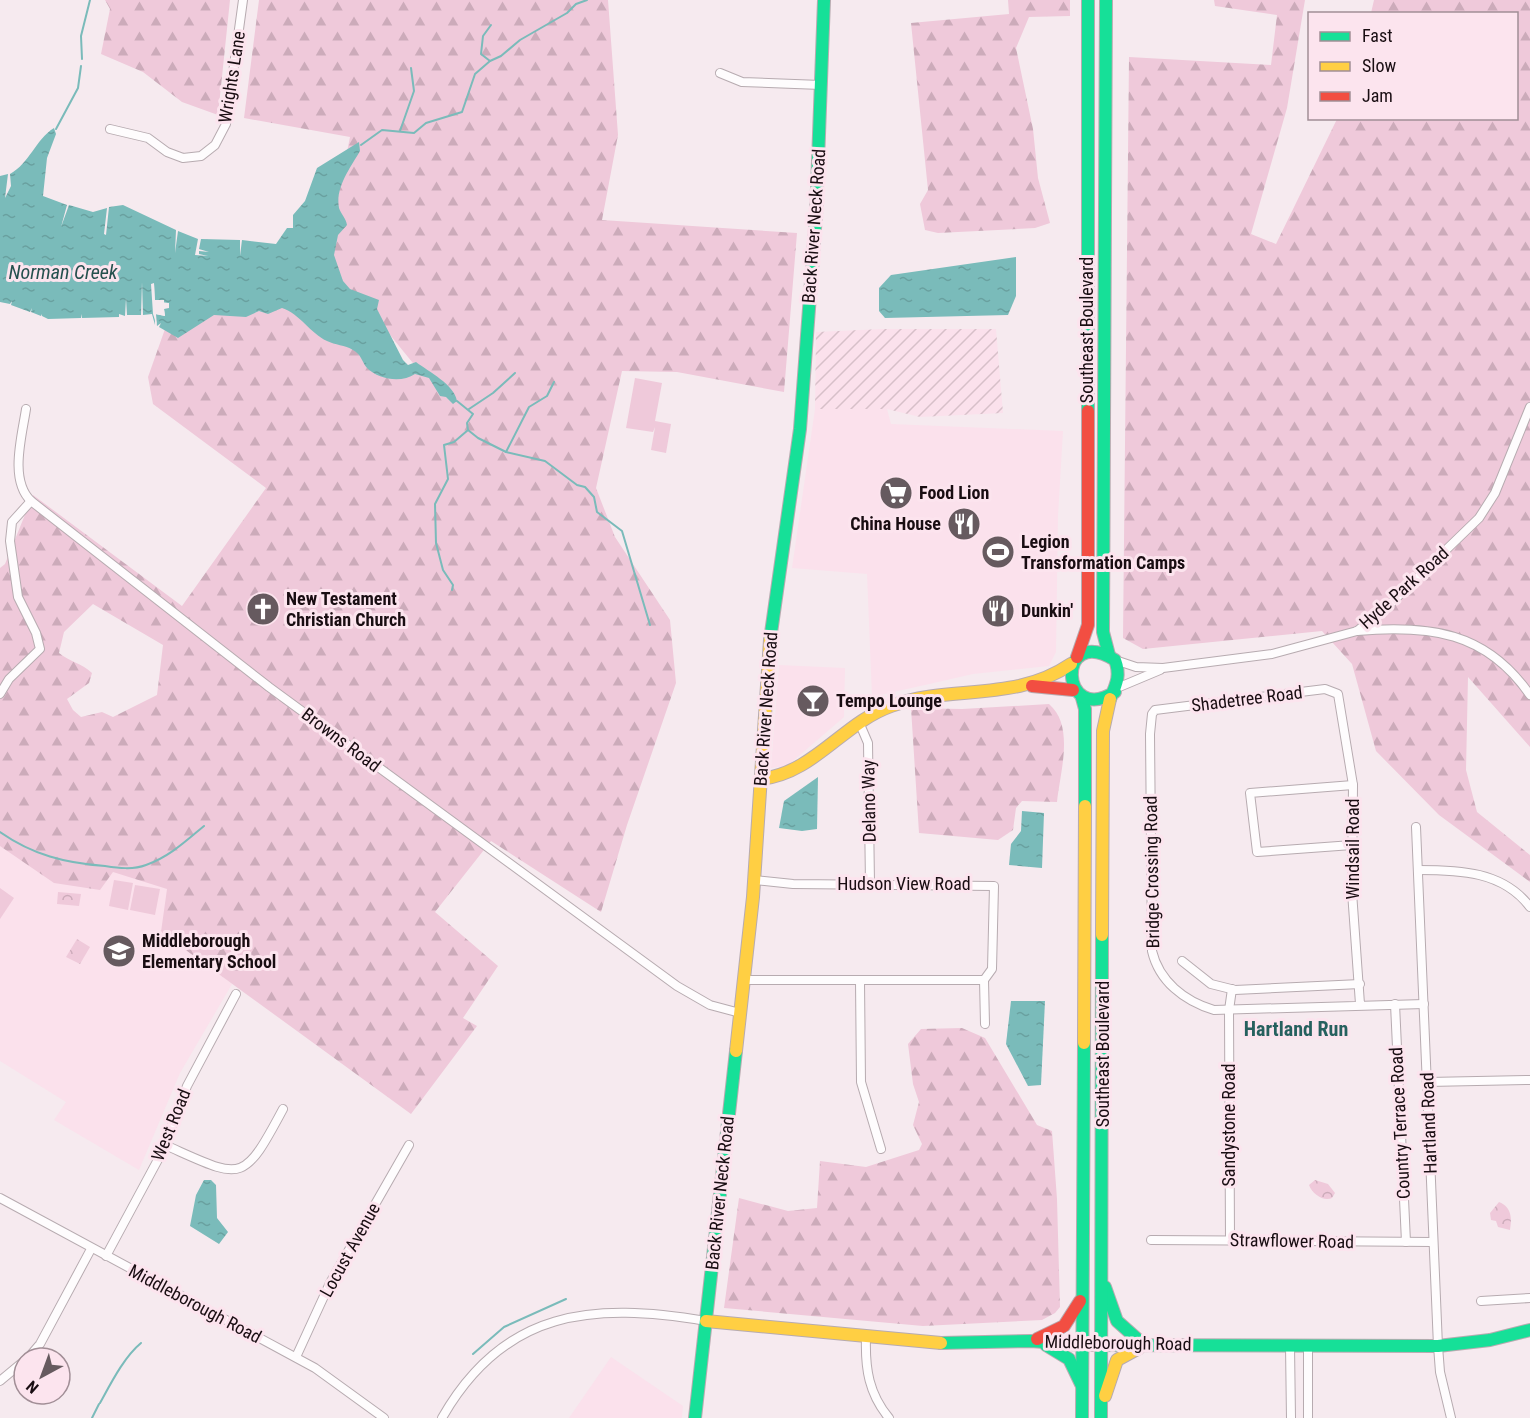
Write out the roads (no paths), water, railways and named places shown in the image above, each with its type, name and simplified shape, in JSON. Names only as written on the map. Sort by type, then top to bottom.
[{"type":"main road","name":"Back River Neck Road","points":[[695,1418],[754,880],[772,617],[800,429],[816,214],[824,0]]},
{"type":"main road","name":"Southeast Boulevard","points":[[1074,661],[1088,625],[1088,0]]},
{"type":"main road","name":"Southeast Boulevard","points":[[1106,0],[1103,632],[1112,658]]},
{"type":"main road","points":[[760,778],[772,779],[788,774],[859,722],[902,702],[1028,686],[1062,673],[1085,652],[1112,658],[1119,670],[1116,690],[1103,700],[1092,701],[1078,694],[1028,686]]},
{"type":"main road","points":[[1074,661],[1069,679],[1078,694]]},
{"type":"main road","name":"Southeast Boulevard","points":[[1101,1418],[1099,1345],[1103,731],[1107,705],[1116,690]]},
{"type":"main road","name":"Southeast Boulevard","points":[[1078,694],[1085,709],[1082,1418]]},
{"type":"main road","points":[[1101,1271],[1113,1315],[1119,1327],[1144,1346],[1117,1360],[1108,1382],[1101,1418]]},
{"type":"main road","points":[[1030,1341],[1064,1327],[1076,1313],[1083,1291]]},
{"type":"main road","name":"Middleborough Road","points":[[706,1321],[866,1338],[949,1344],[1030,1341],[1083,1346],[1438,1346],[1490,1340],[1530,1330]]},
{"type":"main road","points":[[1030,1341],[1052,1346],[1069,1359],[1082,1387]]},
{"type":"street","name":"Wrights Lane","points":[[110,129],[148,138],[167,152],[183,158],[201,156],[215,145],[226,124],[243,0]]},
{"type":"street","points":[[720,73],[742,82],[821,85]]},
{"type":"street","name":"Hyde Park Road","points":[[1112,658],[1136,667],[1163,668],[1272,654],[1357,631],[1390,604],[1479,518],[1499,485],[1530,407]]},
{"type":"street","name":"Browns Road","points":[[26,409],[19,474],[24,490],[32,501],[269,687],[677,986],[710,1005],[740,1012]]},
{"type":"street","points":[[0,694],[9,679],[39,649],[36,633],[18,597],[10,542],[12,522],[32,501]]},
{"type":"street","points":[[1357,631],[1426,629],[1465,639],[1497,659],[1530,694]]},
{"type":"street","name":"Hyde Park Road","points":[[1116,690],[1163,668]]},
{"type":"street","name":"Shadetree Road","points":[[1155,710],[1325,688],[1338,694]]},
{"type":"street","name":"Windsail Road","points":[[1338,694],[1353,785],[1352,892],[1360,1004]]},
{"type":"street","name":"Bridge Crossing Road","points":[[1155,710],[1150,721],[1155,961],[1166,981],[1188,998],[1214,1010],[1360,1004],[1424,1004]]},
{"type":"street","name":"Delano Way","points":[[859,722],[868,742],[870,883]]},
{"type":"street","points":[[1353,785],[1250,793],[1257,852],[1353,845]]},
{"type":"street","name":"Hartland Road","points":[[1416,827],[1438,1346],[1440,1372],[1451,1418]]},
{"type":"street","points":[[1418,870],[1451,870],[1485,875],[1518,894],[1530,908]]},
{"type":"street","name":"Hudson View Road","points":[[754,880],[793,884],[994,886],[992,969],[984,980],[985,1024]]},
{"type":"street","points":[[1182,961],[1211,984],[1232,989],[1359,984]]},
{"type":"street","points":[[743,980],[984,980]]},
{"type":"street","points":[[860,981],[861,1082],[881,1149]]},
{"type":"street","name":"Sandystone Road","points":[[1230,1240],[1229,1010],[1232,989]]},
{"type":"street","name":"West Road","points":[[106,1256],[165,1145],[187,1086],[236,994]]},
{"type":"street","name":"Country Terrace Road","points":[[1395,1004],[1406,1242]]},
{"type":"street","points":[[1428,1082],[1530,1080]]},
{"type":"street","points":[[165,1145],[223,1169],[239,1169],[255,1159],[283,1109]]},
{"type":"street","name":"Locust Avenue","points":[[296,1358],[330,1283],[409,1145]]},
{"type":"street","name":"Middleborough Road","points":[[0,1198],[331,1378],[384,1418]]},
{"type":"street","name":"Strawflower Road","points":[[1151,1240],[1433,1242]]},
{"type":"street","points":[[38,1346],[91,1249]]},
{"type":"street","points":[[1481,1301],[1530,1298]]},
{"type":"street","points":[[442,1418],[467,1382],[497,1351],[553,1321],[608,1311],[706,1321]]},
{"type":"street","points":[[866,1338],[865,1362],[869,1381],[873,1394],[889,1418]]},
{"type":"street","points":[[1308,1345],[1308,1418]]},
{"type":"street","points":[[1290,1346],[1291,1418]]},
{"type":"street","points":[[0,1381],[12,1371]]},
{"type":"water","name":"Norman Creek","points":[[54,128],[56,134],[47,158],[43,196],[67,205],[61,227],[69,205],[93,212],[107,208],[104,234],[106,235],[109,207],[123,205],[176,230],[175,253],[178,231],[198,239],[195,255],[208,256],[199,254],[199,251],[209,252],[199,249],[201,239],[240,240],[240,256],[242,240],[276,244],[287,228],[293,228],[293,215],[305,201],[317,168],[359,142],[360,151],[345,178],[338,200],[347,225],[338,235],[334,255],[343,281],[350,289],[379,300],[377,309],[403,360],[408,365],[416,362],[440,379],[451,389],[457,401],[453,404],[446,397],[440,396],[429,378],[415,374],[404,379],[391,379],[372,372],[356,352],[321,338],[282,308],[268,314],[259,311],[246,317],[214,315],[178,338],[159,327],[161,323],[157,326],[155,314],[165,316],[164,309],[168,303],[155,301],[154,284],[155,325],[152,314],[143,315],[142,282],[141,315],[127,315],[126,298],[125,316],[119,314],[119,317],[82,318],[82,314],[81,318],[48,319],[42,314],[41,316],[31,312],[32,308],[30,312],[11,305],[12,301],[10,304],[0,302],[0,176],[8,174],[5,198],[11,186],[10,174],[23,164],[47,133]]},
{"type":"water","points":[[1016,257],[1016,296],[1008,315],[885,318],[879,311],[879,288],[891,275]]},
{"type":"water","points":[[818,777],[817,829],[802,831],[779,828],[784,801]]},
{"type":"water","points":[[1022,811],[1044,813],[1042,868],[1009,865],[1011,844],[1021,831]]},
{"type":"water","points":[[1011,1001],[1045,1001],[1041,1085],[1028,1086],[1006,1044]]},
{"type":"water","points":[[204,1180],[211,1180],[216,1185],[217,1218],[228,1232],[219,1244],[190,1226],[196,1195]]},
{"type":"waterway","points":[[82,59],[81,36],[90,0]]},
{"type":"waterway","points":[[361,145],[382,130],[414,133],[426,123],[462,112],[475,74],[520,40],[567,13],[576,4],[587,0]]},
{"type":"waterway","points":[[490,61],[481,54],[483,36],[491,25]]},
{"type":"waterway","points":[[56,129],[78,88],[81,66]]},
{"type":"waterway","points":[[400,131],[414,91],[411,68]]},
{"type":"waterway","points":[[469,409],[493,393],[515,373]]},
{"type":"waterway","points":[[506,452],[529,407],[547,396],[554,382]]},
{"type":"waterway","points":[[452,590],[453,585],[443,570],[436,543],[435,504],[448,479],[444,445],[454,442],[468,430],[467,423],[473,414],[457,401]]},
{"type":"waterway","points":[[468,430],[478,438],[506,452],[545,461],[577,485],[585,487],[594,497],[597,512],[622,531],[650,625]]},
{"type":"waterway","points":[[0,832],[25,847],[50,856],[76,863],[131,868],[141,867],[162,858],[204,826]]},
{"type":"waterway","points":[[473,1354],[504,1327],[566,1299]]},
{"type":"waterway","points":[[100,1403],[123,1363],[141,1343]]},
{"type":"waterway","points":[[92,1418],[99,1404]]},
{"type":"place","name":"Food Lion","points":[[896,493]]},
{"type":"place","name":"China House","points":[[964,524]]},
{"type":"place","name":"Legion Transformation Camps","points":[[998,552]]},
{"type":"place","name":"New Testament Christian Church","points":[[263,609]]},
{"type":"place","name":"Dunkin'","points":[[998,611]]},
{"type":"place","name":"Tempo Lounge","points":[[813,701]]},
{"type":"place","name":"Middleborough Elementary School","points":[[119,951]]},
{"type":"district","name":"Hartland Run","points":[[1296,1029]]}]
